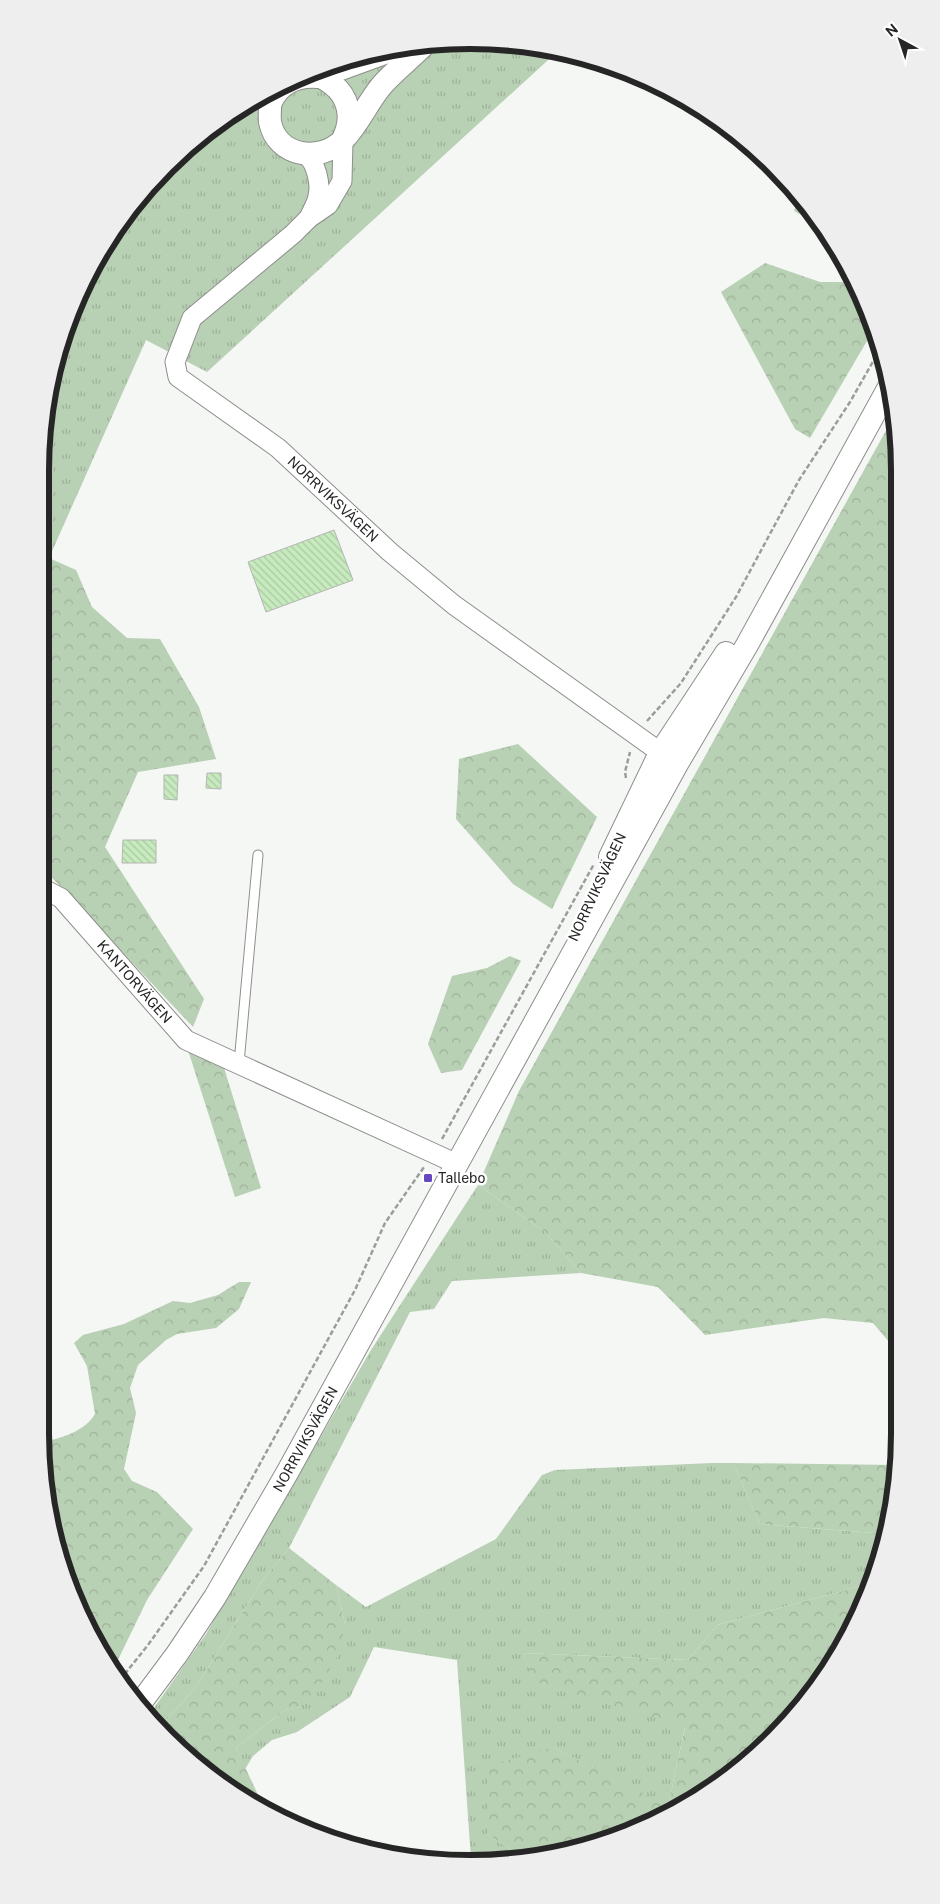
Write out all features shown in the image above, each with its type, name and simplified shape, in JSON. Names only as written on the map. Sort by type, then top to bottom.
[{"type":"street","points":[[271,101],[270,122],[275,135],[282,145],[294,152],[306,155],[319,154],[343,140],[383,85],[417,52]]},
{"type":"street","name":"NORRVIKSVÄGEN","points":[[320,77],[331,82],[341,92],[346,103],[349,127],[343,140],[342,181],[328,205],[309,218],[294,234],[192,318],[175,362],[178,377],[278,448],[390,552],[454,605],[669,758]]},
{"type":"street","name":"NORRVIKSVÄGEN","points":[[306,155],[311,158],[315,169],[319,195],[309,218]]},
{"type":"street","name":"NORRVIKSVÄGEN","points":[[623,862],[681,776],[720,706],[747,645],[884,395]]},
{"type":"street","name":"NORRVIKSVÄGEN","points":[[536,1022],[590,901],[669,758],[821,508]]},
{"type":"street","name":"NORRVIKSVÄGEN","points":[[143,1699],[177,1654],[215,1597],[287,1473],[623,862],[669,758],[747,645]]},
{"type":"street","name":"KANTORVÄGEN","points":[[49,892],[60,898],[186,1040],[239,1063]]},
{"type":"street","points":[[239,1063],[261,1076],[456,1164]]},
{"type":"lane","points":[[239,1063],[258,855]]},
{"type":"path","points":[[627,783],[625,772],[627,759],[637,736],[653,712],[681,684],[736,597],[799,480],[850,402],[876,358]]},
{"type":"path","points":[[125,1674],[148,1645],[204,1566],[355,1290],[385,1223],[434,1154],[594,863]]},
{"type":"green space","points":[[470,49],[525,52],[551,57],[207,372],[146,340],[49,558],[49,470],[52,415],[63,361],[71,335],[92,284],[105,259],[136,214],[172,172],[214,136],[259,105],[309,81],[361,63],[415,52]]},
{"type":"green space","points":[[796,204],[807,218],[794,211]]},
{"type":"green space","points":[[765,263],[820,282],[847,282],[870,337],[810,438],[795,429],[721,292]]},
{"type":"green space","points":[[889,426],[891,470],[891,1344],[873,1323],[824,1318],[705,1335],[658,1287],[581,1273],[545,1232],[478,1185],[519,1091]]},
{"type":"green space","points":[[49,558],[76,570],[92,607],[127,638],[160,639],[199,707],[216,759],[138,772],[105,847],[204,999],[193,1027],[49,875]]},
{"type":"green space","points":[[518,744],[597,817],[552,909],[513,884],[456,819],[459,759]]},
{"type":"green space","points":[[510,956],[521,961],[462,1070],[441,1073],[428,1044],[452,976],[487,968]]},
{"type":"green space","points":[[187,1047],[221,1058],[261,1188],[235,1197]]},
{"type":"green space","points":[[478,1185],[545,1232],[581,1273],[452,1281],[434,1309],[410,1312],[289,1548],[264,1578],[196,1687],[164,1723],[152,1711],[206,1634],[371,1350]]},
{"type":"green space","points":[[239,1282],[251,1282],[239,1309],[216,1328],[177,1334],[166,1340],[138,1365],[130,1388],[136,1413],[124,1469],[132,1481],[157,1492],[193,1529],[147,1600],[117,1663],[92,1620],[71,1569],[63,1543],[52,1489],[49,1440],[79,1430],[95,1414],[87,1366],[74,1343],[83,1335],[124,1324],[173,1301],[190,1303],[218,1295]]},
{"type":"green space","points":[[733,1463],[760,1524],[879,1533],[863,1586],[717,1625],[688,1660],[523,1653],[535,1682],[685,1726],[667,1806],[553,1747],[487,1834],[516,1853],[471,1855],[457,1660],[374,1647],[350,1697],[297,1732],[272,1740],[253,1756],[245,1769],[236,1748],[285,1710],[300,1707],[345,1624],[336,1585],[366,1607],[496,1539],[542,1475],[555,1470]]},
{"type":"green space","points":[[733,1463],[890,1465],[888,1489],[879,1533],[760,1524]]},
{"type":"green space","points":[[289,1548],[336,1585],[345,1624],[340,1652],[318,1689],[300,1707],[285,1710],[236,1748],[260,1799],[192,1751],[164,1723],[196,1687],[264,1578]]},
{"type":"green space","points":[[863,1586],[835,1645],[787,1712],[748,1751],[704,1784],[668,1806],[685,1727],[534,1682],[523,1653],[688,1660],[717,1625]]},
{"type":"green space","points":[[553,1747],[668,1806],[605,1833],[552,1847],[516,1853],[487,1834],[487,1766]]},
{"type":"building","points":[[334,530],[353,580],[266,612],[248,562]]},
{"type":"building","points":[[207,773],[221,773],[221,789],[206,788]]},
{"type":"building","points":[[164,775],[178,775],[177,800],[164,799]]},
{"type":"building","points":[[123,840],[156,840],[156,863],[122,863]]},
{"type":"place","name":"Tallebo","points":[[428,1178]]}]
